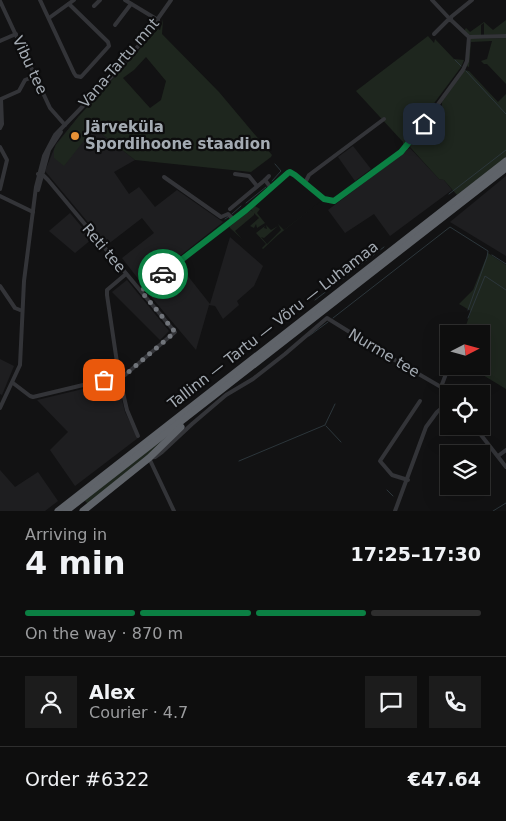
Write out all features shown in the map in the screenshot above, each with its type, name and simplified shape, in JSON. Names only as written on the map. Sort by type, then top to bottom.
[{"type":"highway","name":"Tallinn — Tartu — Võru — Luhamaa","points":[[58,511],[506,161]]},
{"type":"highway","name":"Tallinn — Tartu — Võru — Luhamaa","points":[[66,511],[506,168]]},
{"type":"highway","points":[[82,511],[148,458],[208,401]]},
{"type":"street","points":[[40,0],[74,73],[76,76],[81,77],[109,46],[108,42],[69,4]]},
{"type":"street","points":[[49,18],[74,0]]},
{"type":"street","points":[[94,6],[100,0]]},
{"type":"street","points":[[125,0],[158,20]]},
{"type":"street","name":"Vana-Tartu mnt","points":[[18,369],[20,310],[33,212],[46,149],[55,135],[113,75],[158,20],[171,0]]},
{"type":"street","points":[[432,0],[469,37],[506,36]]},
{"type":"street","points":[[434,34],[472,0]]},
{"type":"street","name":"Vibu tee","points":[[0,1],[53,113],[65,125]]},
{"type":"street","points":[[115,25],[131,4]]},
{"type":"street","points":[[0,41],[16,34]]},
{"type":"street","points":[[141,291],[234,220],[290,172],[324,199],[334,201],[401,152],[463,70],[469,37]]},
{"type":"street","points":[[0,128],[2,124],[1,99],[19,91],[25,80],[35,76]]},
{"type":"street","points":[[304,183],[309,175],[384,119]]},
{"type":"street","points":[[0,147],[7,160],[0,189]]},
{"type":"street","points":[[235,174],[248,176],[258,186]]},
{"type":"street","name":"Reti tee","points":[[13,382],[33,397],[125,375],[175,332],[50,182],[40,175]]},
{"type":"street","points":[[230,209],[269,176]]},
{"type":"street","points":[[164,177],[221,217],[228,214],[234,220]]},
{"type":"street","points":[[265,180],[271,188]]},
{"type":"street","points":[[0,196],[33,212]]},
{"type":"street","points":[[126,274],[107,290],[106,295],[119,376],[127,410],[138,436]]},
{"type":"street","name":"Vana-Tartu mnt","points":[[0,408],[2,399],[13,382],[18,369],[21,353],[24,281]]},
{"type":"street","points":[[0,286],[15,308],[20,310]]},
{"type":"street","name":"Nurme tee","points":[[148,458],[155,457],[162,452],[226,395],[259,374],[327,318],[440,386]]},
{"type":"street","points":[[408,480],[392,475],[380,461],[420,401]]},
{"type":"street","points":[[396,511],[430,421],[440,412]]},
{"type":"street","points":[[482,435],[506,467]]},
{"type":"street","points":[[498,456],[506,450]]},
{"type":"street","points":[[148,458],[174,511]]},
{"type":"shaded area","points":[[163,19],[162,34],[219,92],[272,155],[271,157],[251,172],[135,160],[94,128],[64,166],[54,158],[56,145],[79,116],[158,29],[160,30]],"holes":[[[146,57],[166,81],[161,100],[150,108],[123,78],[134,70]]]},
{"type":"shaded area","points":[[506,20],[506,34],[484,35],[484,23],[481,25],[481,35],[470,35],[464,31],[466,28],[470,32],[484,22],[493,30]]},
{"type":"shaded area","points":[[428,36],[434,43],[435,39],[454,59],[464,60],[461,67],[403,145],[403,142],[356,91]]},
{"type":"shaded area","points":[[506,38],[506,84],[487,64],[481,61],[487,59],[492,41],[471,42],[469,67],[467,66],[471,39]]},
{"type":"shaded area","points":[[465,70],[469,71],[498,102],[506,94],[506,157],[457,195],[444,180],[439,179],[410,147],[438,108],[442,106],[442,102]]},
{"type":"shaded area","points":[[79,116],[135,160],[114,172],[129,194],[139,187],[155,207],[177,190],[223,222],[143,285],[122,258],[154,233],[142,218],[107,245],[45,171],[56,144]]},
{"type":"shaded area","points":[[353,146],[371,169],[355,181],[338,157]]},
{"type":"shaded area","points":[[410,148],[452,190],[390,236],[374,214],[345,233],[328,210]]},
{"type":"shaded area","points":[[506,176],[506,256],[450,222]]},
{"type":"shaded area","points":[[320,202],[262,248],[266,244],[256,233],[265,226],[264,228],[267,229],[266,225],[271,230],[278,226],[264,238],[261,237],[267,244],[281,230],[278,224],[284,230]]},
{"type":"shaded area","points":[[255,206],[260,209],[257,213],[265,223],[257,228],[256,224],[254,228],[250,226],[259,218],[254,213],[235,231],[242,239],[230,226],[251,210],[253,212],[251,209]]},
{"type":"shaded area","points":[[70,213],[92,239],[75,253],[49,231]]},
{"type":"shaded area","points":[[230,237],[263,266],[254,286],[237,301],[239,305],[223,319],[215,306],[209,305],[196,350],[147,292],[180,266],[210,304]]},
{"type":"shaded area","points":[[488,253],[506,265],[506,389],[483,375],[490,375],[490,325],[466,325],[471,311],[459,304],[473,290]]},
{"type":"shaded area","points":[[127,280],[169,331],[160,340],[112,292]]},
{"type":"shaded area","points":[[0,359],[14,366],[2,395],[0,394]]},
{"type":"shaded area","points":[[112,382],[113,385],[118,384],[125,412],[138,438],[75,486],[50,450],[68,432],[37,400]]},
{"type":"shaded area","points":[[166,436],[155,450],[88,504],[84,500]]},
{"type":"shaded area","points":[[0,470],[15,487],[38,472],[58,501],[45,511],[0,511]]},
{"type":"waterway","points":[[455,60],[461,66]]},
{"type":"waterway","points":[[466,71],[506,114]]},
{"type":"waterway","points":[[449,194],[506,150]]},
{"type":"waterway","points":[[272,181],[281,171],[275,164]]},
{"type":"waterway","points":[[246,203],[266,187]]},
{"type":"waterway","points":[[232,214],[241,206]]},
{"type":"waterway","points":[[333,318],[450,227],[488,251],[468,310]]},
{"type":"waterway","points":[[315,300],[384,247]]},
{"type":"waterway","points":[[492,255],[506,264]]},
{"type":"waterway","points":[[468,318],[485,276],[506,290]]},
{"type":"waterway","points":[[309,336],[328,322]]},
{"type":"waterway","points":[[239,461],[325,425],[335,404]]},
{"type":"waterway","points":[[326,426],[341,442]]},
{"type":"waterway","points":[[387,490],[393,496]]},
{"type":"waterway","points":[[493,511],[506,503]]},
{"type":"way so far","points":[[104,380],[125,375],[175,332],[141,291],[163,274]]},
{"type":"place","name":"Järveküla Spordihoone staadion","points":[[75,136]]},
{"type":"route","points":[[163,274],[246,210],[288,173],[290,172],[295,175],[324,199],[331,202],[334,201],[401,152],[424,124]]}]
